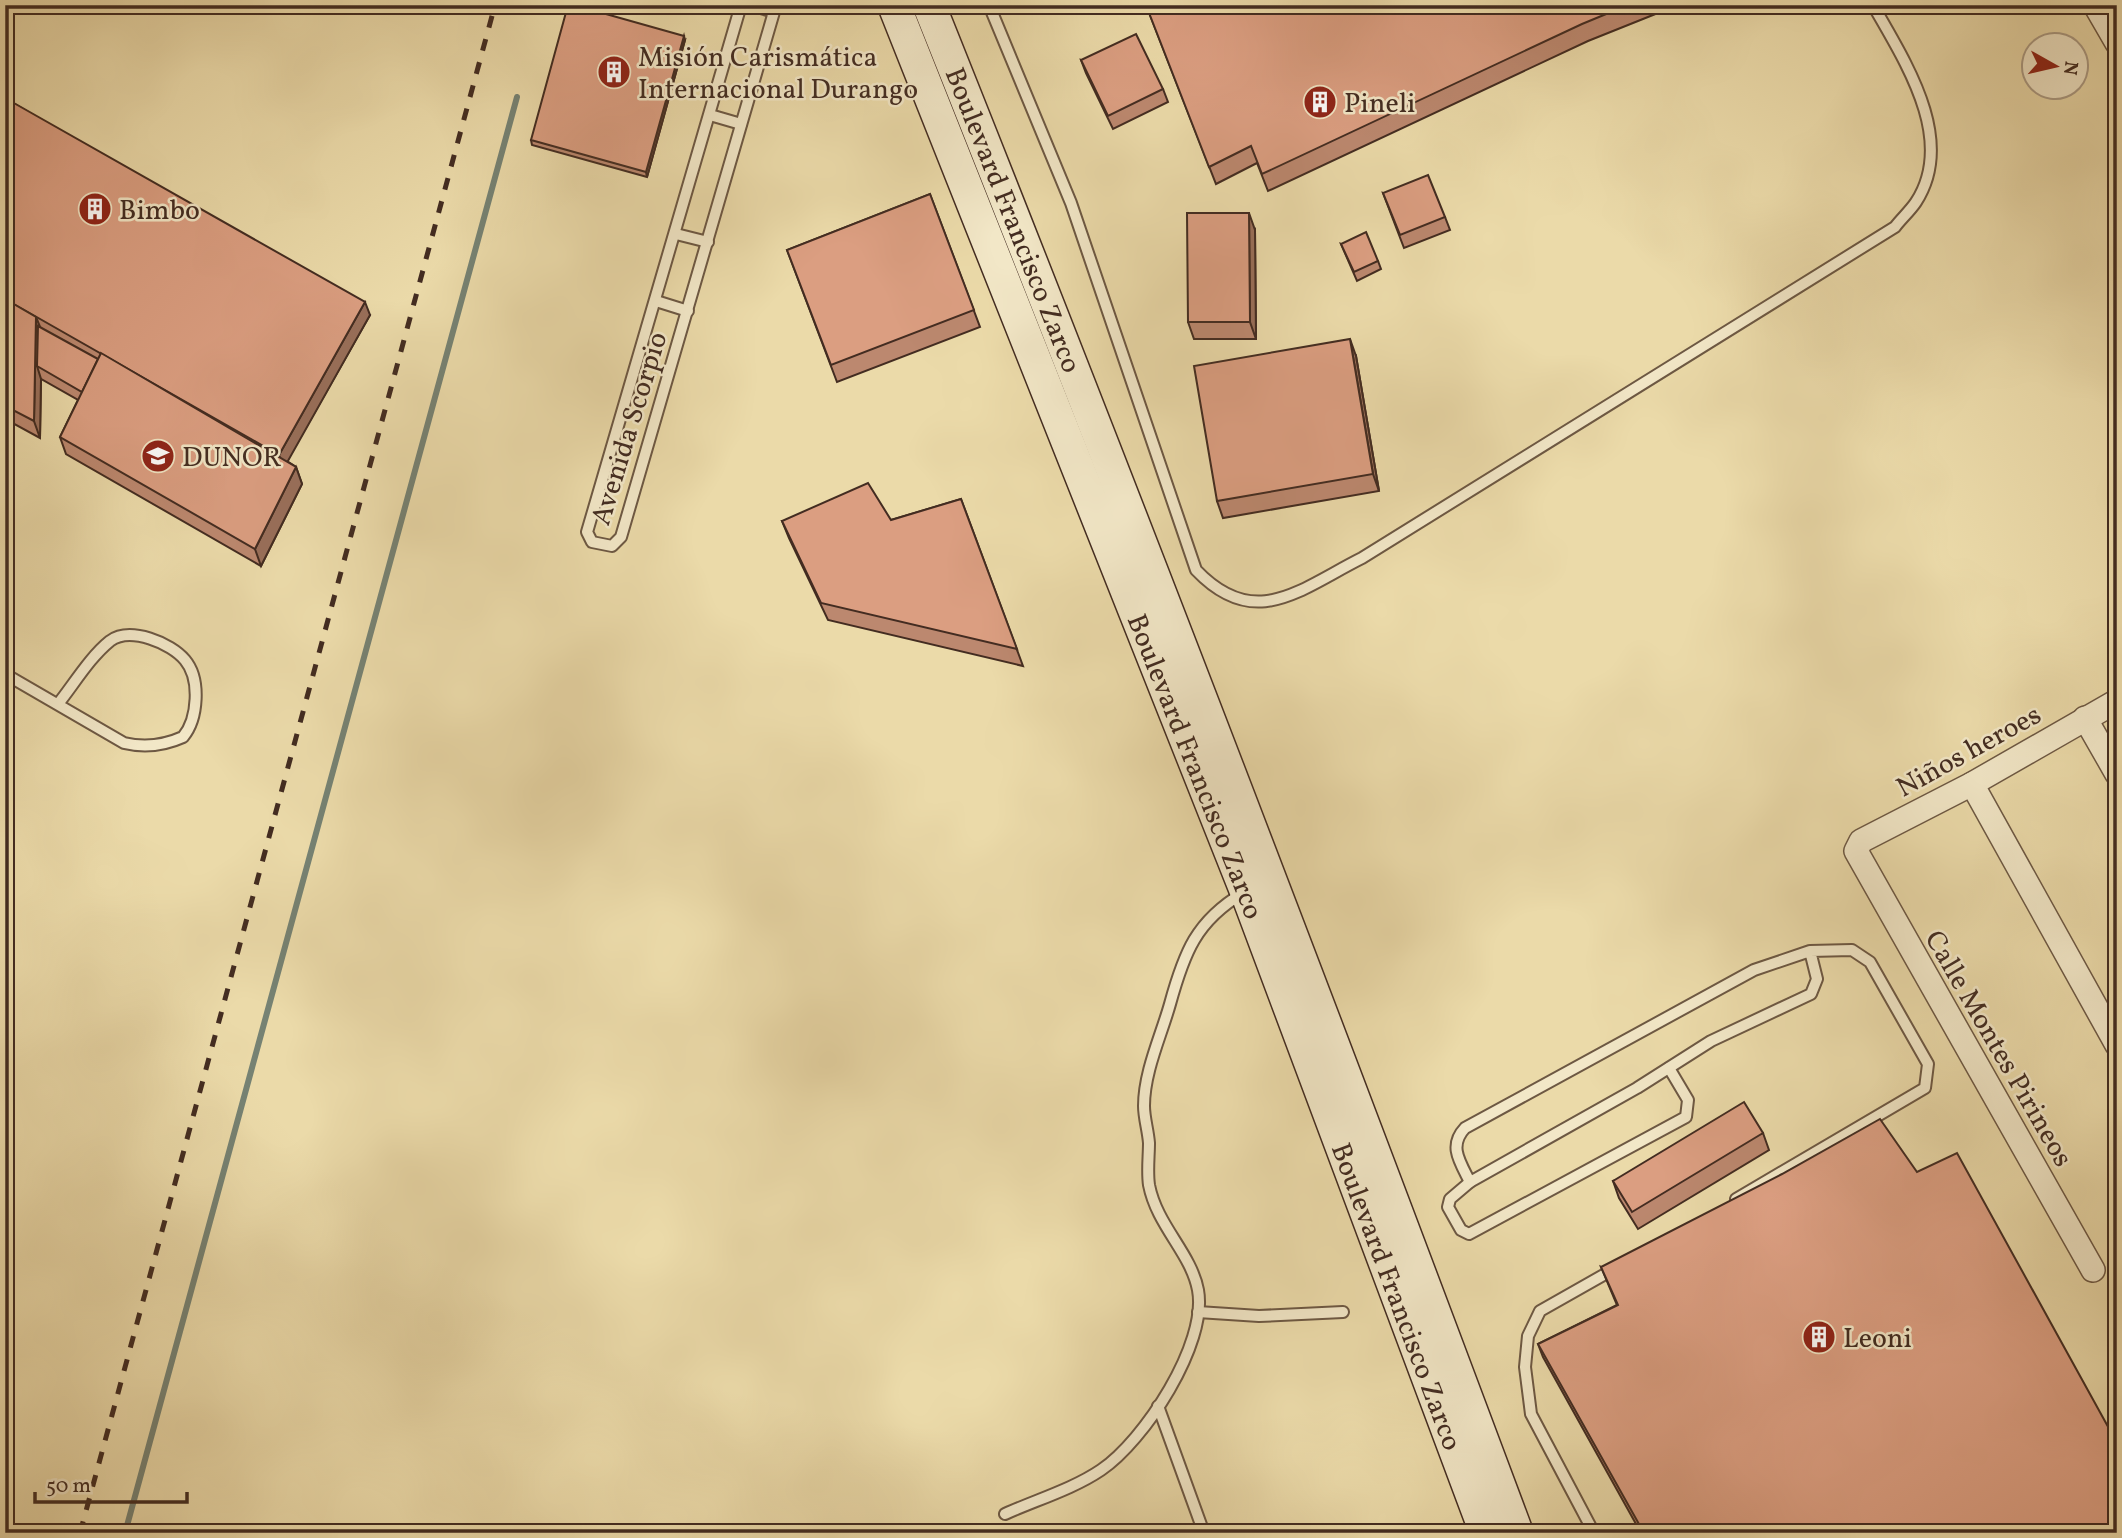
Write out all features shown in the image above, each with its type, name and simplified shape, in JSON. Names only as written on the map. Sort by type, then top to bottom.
[{"type":"main road","name":"Boulevard Francisco Zarco","points":[[894,5],[1043,379],[1247,855],[1247,891],[1293,974]]},
{"type":"main road","name":"Boulevard Francisco Zarco","points":[[929,5],[1073,365],[1247,855],[1400,1260],[1517,1533]]},
{"type":"main road","points":[[1043,379],[1073,365]]},
{"type":"main road","name":"Boulevard Francisco Zarco","points":[[1400,1260],[1486,1533]]},
{"type":"street","points":[[2095,5],[2117,43]]},
{"type":"street","name":"Niños heroes","points":[[1856,856],[1861,841],[1972,784],[2117,701]]},
{"type":"street","points":[[2085,718],[2117,774]]},
{"type":"street","points":[[1972,784],[2117,1045]]},
{"type":"street","name":"Calle Montes Pirineos","points":[[1856,856],[2093,1270]]},
{"type":"lane","name":"Avenida Scorpio","points":[[741,5],[587,532],[592,542],[612,546],[621,537],[775,8]]},
{"type":"lane","points":[[751,5],[775,8]]},
{"type":"lane","points":[[989,5],[1071,203],[1196,570],[1214,590],[1233,600],[1252,603],[1276,601],[1362,558],[1895,227],[1916,201],[1927,174],[1931,149],[1924,107],[1905,61],[1873,5]]},
{"type":"lane","points":[[710,115],[741,124]]},
{"type":"lane","points":[[676,234],[708,242]]},
{"type":"lane","points":[[656,301],[688,311]]},
{"type":"lane","points":[[5,674],[124,743],[155,746],[183,737],[190,728],[195,694],[190,669],[184,659],[150,639],[127,635],[111,640],[58,704]]},
{"type":"lane","points":[[1005,1514],[1098,1472],[1137,1438],[1158,1406],[1191,1341],[1198,1312],[1198,1290],[1188,1265],[1156,1212],[1149,1183],[1149,1138],[1144,1106],[1148,1079],[1180,970],[1196,932],[1226,903],[1247,891]]},
{"type":"lane","points":[[1470,1182],[1455,1152],[1455,1141],[1465,1128],[1754,970],[1810,951],[1852,950],[1870,962],[1928,1064],[1928,1080],[1920,1093],[1730,1202]]},
{"type":"lane","points":[[1669,1068],[1688,1100],[1689,1111],[1686,1117],[1469,1234],[1461,1230],[1448,1207],[1450,1199],[1470,1182],[1712,1041],[1811,994],[1817,979],[1810,951]]},
{"type":"lane","points":[[1594,1533],[1531,1414],[1525,1367],[1528,1336],[1540,1311],[1623,1263]]},
{"type":"lane","points":[[1198,1312],[1259,1316],[1343,1312]]},
{"type":"lane","points":[[1158,1406],[1204,1533]]},
{"type":"building","name":"Misión Carismática Internacional Durango","points":[[568,5],[684,36],[646,172],[531,140]]},
{"type":"building","name":"Pineli","points":[[1146,5],[1628,5],[1262,174],[1251,146],[1209,167]]},
{"type":"building","points":[[1136,34],[1163,89],[1108,116],[1081,60]]},
{"type":"building","name":"Bimbo","points":[[5,98],[365,302],[279,455],[5,299]]},
{"type":"building","points":[[1428,175],[1445,217],[1400,235],[1383,193]]},
{"type":"building","points":[[930,194],[974,310],[831,365],[787,250]]},
{"type":"building","points":[[1187,213],[1249,213],[1250,322],[1188,322]]},
{"type":"building","points":[[1366,232],[1378,261],[1354,272],[1341,244]]},
{"type":"building","points":[[5,299],[36,317],[34,421],[5,406]]},
{"type":"building","points":[[38,326],[98,359],[82,392],[37,366]]},
{"type":"building","points":[[1350,339],[1373,474],[1217,501],[1194,366]]},
{"type":"building","points":[[101,353],[296,467],[255,549],[60,437]]},
{"type":"building","points":[[868,483],[891,520],[961,499],[1017,649],[821,603],[782,521]]},
{"type":"building","points":[[1744,1102],[1763,1133],[1632,1212],[1613,1181]]},
{"type":"building","name":"Leoni","points":[[1880,1119],[1917,1172],[1957,1153],[2117,1443],[2117,1533],[1644,1533],[1538,1344],[1618,1305],[1601,1267],[1782,1174]]},
{"type":"waterway","points":[[125,1533],[517,97]]},
{"type":"railway","points":[[80,1533],[495,5]]},
{"type":"place","name":"Misión Carismática Internacional Durango","points":[[614,72]]},
{"type":"place","name":"Pineli","points":[[1320,102]]},
{"type":"place","name":"Bimbo","points":[[95,209]]},
{"type":"place","name":"DUNOR","points":[[158,456]]},
{"type":"place","name":"Leoni","points":[[1819,1337]]}]
